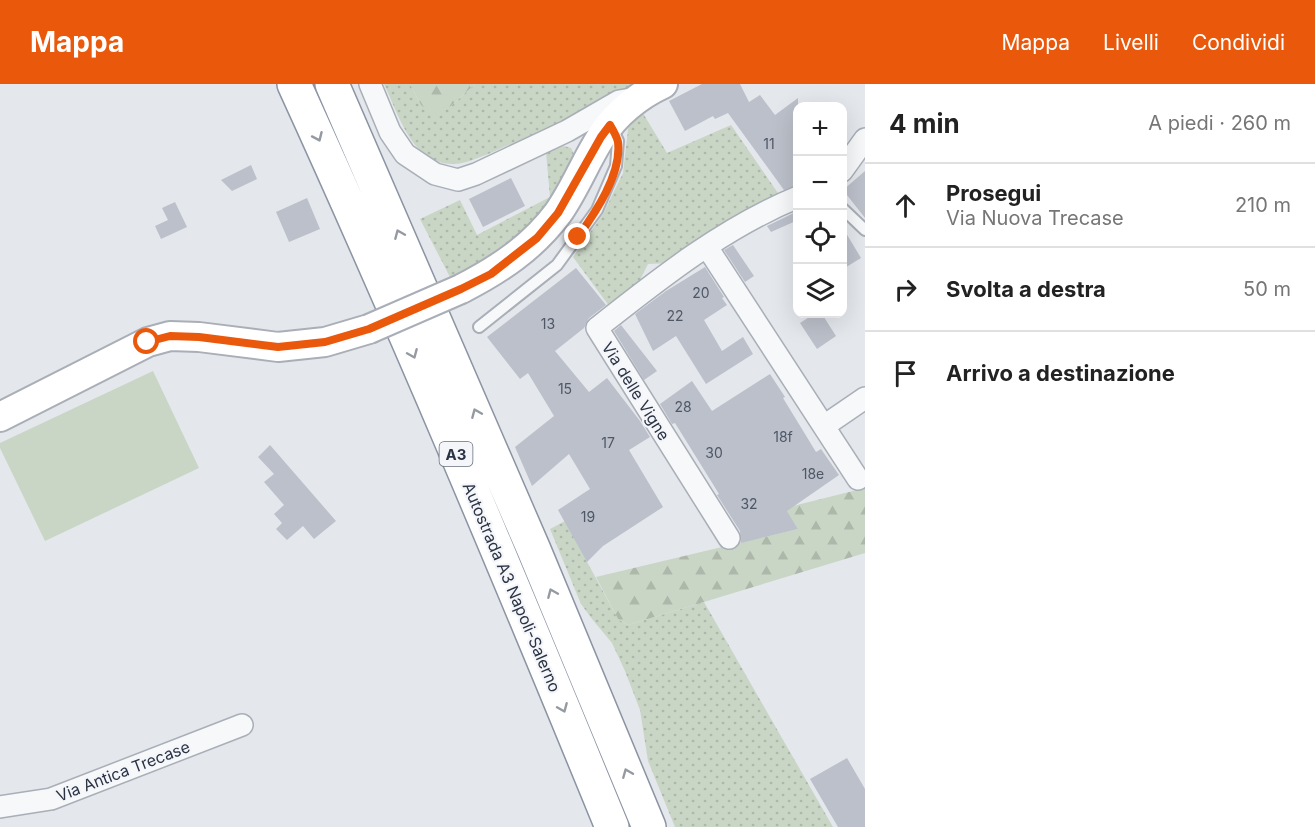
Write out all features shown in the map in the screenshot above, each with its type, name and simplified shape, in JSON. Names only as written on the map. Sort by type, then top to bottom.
[{"type":"highway","name":"Autostrada A3 Napoli-Salerno","points":[[294,84],[344,193],[612,827]]},
{"type":"highway","name":"A3","points":[[332,84],[538,560],[649,827]]},
{"type":"street","points":[[370,84],[390,132],[405,154],[435,174],[458,180],[591,133],[637,98],[663,84]]},
{"type":"street","points":[[0,417],[147,342],[170,336],[199,337],[278,347],[325,342],[369,329],[461,289],[491,274],[537,238],[558,213],[591,133]]},
{"type":"street","points":[[847,165],[865,139]]},
{"type":"street","name":"Via delle Vigne","points":[[729,538],[597,328],[658,280],[707,247],[774,207],[793,199]]},
{"type":"street","points":[[707,247],[858,479]]},
{"type":"street","points":[[824,426],[865,398]]},
{"type":"street","name":"Via Antica Trecase","points":[[0,807],[51,799],[242,725]]},
{"type":"lane","points":[[480,327],[557,264],[597,210],[616,166],[618,141],[591,133]]},
{"type":"lane","points":[[845,210],[865,230]]},
{"type":"green space","points":[[384,84],[410,84],[421,105],[452,105],[475,84],[632,84],[626,93],[486,155],[454,164],[440,162],[427,156],[417,147],[402,123]]},
{"type":"green space","points":[[410,84],[475,84],[436,116],[421,105]]},
{"type":"green space","points":[[641,110],[667,153],[731,125],[780,196],[672,263],[648,264],[635,290],[612,310],[573,257],[603,214],[623,173],[629,121]]},
{"type":"green space","points":[[564,146],[571,148],[575,156],[544,212],[511,244],[481,263],[450,277],[420,219],[460,200],[477,235],[550,197],[546,152]]},
{"type":"green space","points":[[153,371],[199,468],[45,541],[0,448],[0,443]]},
{"type":"green space","points":[[865,488],[865,553],[628,625],[618,619],[596,577],[798,529],[785,508]]},
{"type":"green space","points":[[565,521],[618,619],[628,625],[704,602],[833,827],[675,827],[648,761],[640,710],[625,671],[612,643],[581,604],[550,529]]},
{"type":"building","points":[[702,84],[740,84],[749,102],[760,95],[775,115],[798,98],[798,102],[793,102],[793,187],[784,190],[728,113],[715,119],[713,116],[685,131],[669,101]]},
{"type":"building","points":[[251,165],[257,179],[232,191],[221,180]]},
{"type":"building","points":[[865,171],[865,218],[847,195],[847,187]]},
{"type":"building","points":[[511,178],[525,206],[483,227],[469,199]]},
{"type":"building","points":[[307,198],[320,229],[289,242],[276,212]]},
{"type":"building","points":[[175,202],[187,227],[161,239],[155,226],[168,220],[162,208]]},
{"type":"building","points":[[793,213],[793,222],[771,232],[767,226]]},
{"type":"building","points":[[847,235],[861,258],[847,267]]},
{"type":"building","points":[[733,245],[754,276],[745,282],[724,250]]},
{"type":"building","points":[[705,267],[727,305],[704,320],[722,351],[743,337],[753,354],[706,384],[676,336],[653,351],[635,314],[666,291]]},
{"type":"building","points":[[576,268],[606,305],[589,318],[584,328],[555,351],[589,392],[607,378],[640,421],[650,437],[629,450],[663,507],[603,546],[587,562],[558,510],[590,489],[569,454],[532,486],[515,447],[554,416],[528,373],[520,379],[487,337]]},
{"type":"building","points":[[808,318],[825,318],[836,336],[817,349],[800,323]]},
{"type":"building","points":[[621,325],[657,371],[644,380],[614,331]]},
{"type":"building","points":[[770,374],[816,452],[821,449],[839,475],[787,511],[798,529],[741,543],[740,531],[717,495],[719,494],[675,423],[672,424],[660,404],[692,381],[712,411]]},
{"type":"building","points":[[270,445],[336,521],[314,539],[303,526],[287,540],[276,529],[282,523],[274,514],[284,505],[264,482],[274,474],[258,457]]},
{"type":"building","points":[[847,758],[865,789],[865,827],[838,827],[810,779]]},
{"type":"route","points":[[147,342],[170,336],[199,337],[278,347],[325,342],[369,329],[461,289],[491,274],[537,238],[558,213],[610,125],[618,141],[616,166],[597,210],[578,237]]}]
